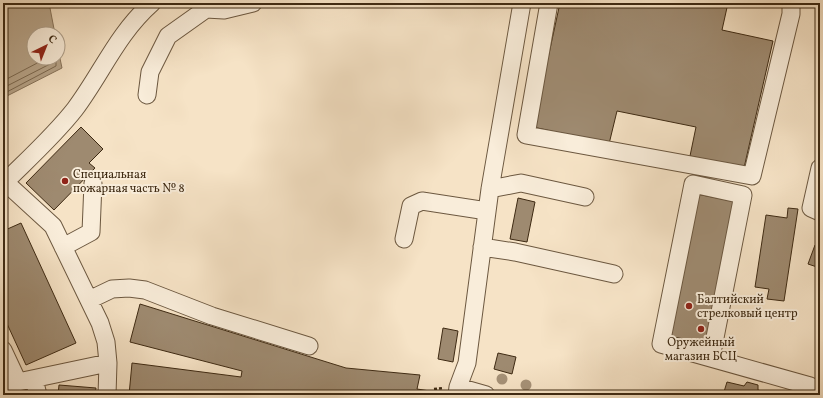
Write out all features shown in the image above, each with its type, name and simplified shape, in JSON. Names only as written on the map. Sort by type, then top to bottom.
[{"type":"street","points":[[107,395],[108,363],[106,342],[100,323],[89,300],[53,226],[4,183],[47,140],[75,109],[123,34],[152,3]]},
{"type":"street","points":[[147,95],[150,72],[168,36],[206,9],[224,10],[253,3]]},
{"type":"street","points":[[486,395],[458,391],[467,363],[490,189],[522,3]]},
{"type":"street","points":[[549,3],[526,135],[752,176],[791,14],[791,3]]},
{"type":"street","points":[[820,168],[811,208],[820,212]]},
{"type":"street","points":[[62,246],[91,232],[93,183]]},
{"type":"street","points":[[490,189],[521,183],[585,197]]},
{"type":"street","points":[[711,358],[743,195],[693,184],[661,344],[810,386],[817,395]]},
{"type":"street","points":[[404,239],[411,206],[422,201],[487,211]]},
{"type":"street","points":[[482,247],[515,252],[614,274]]},
{"type":"street","points":[[89,300],[112,288],[145,290],[212,316],[309,346]]},
{"type":"street","points":[[3,350],[18,383],[38,395]]},
{"type":"street","points":[[18,383],[108,363]]},
{"type":"water","points":[[3,3],[49,3],[53,26],[26,26],[26,66],[62,66],[62,68],[3,98]]},
{"type":"building","points":[[560,3],[728,3],[722,30],[773,41],[744,168],[690,156],[696,127],[617,111],[609,144],[533,127]]},
{"type":"building","points":[[81,127],[103,149],[89,163],[95,168],[54,210],[26,183]]},
{"type":"building","points":[[697,194],[737,202],[708,344],[669,336]]},
{"type":"building","points":[[518,198],[535,202],[527,242],[510,239]]},
{"type":"building","points":[[788,208],[798,209],[784,301],[767,299],[769,289],[755,287],[766,215],[787,218]]},
{"type":"building","points":[[21,223],[76,343],[26,365],[3,315],[3,231]]},
{"type":"building","points":[[815,245],[820,247],[820,268],[808,264]]},
{"type":"building","points":[[140,304],[346,368],[420,375],[417,389],[430,391],[430,395],[129,395],[132,363],[241,377],[242,371],[130,342]]},
{"type":"building","points":[[443,328],[458,331],[453,362],[438,359]]},
{"type":"building","points":[[498,353],[516,357],[512,374],[494,369]]},
{"type":"building","points":[[727,382],[744,386],[747,382],[758,385],[758,390],[774,395],[723,395]]},
{"type":"building","points":[[59,385],[96,388],[95,395],[58,395]]},
{"type":"place","name":"Специальная пожарная часть № 8","points":[[65,181]]},
{"type":"place","name":"Балтийский стрелковый центр","points":[[689,306]]},
{"type":"place","name":"Оружейный магазин БСЦ","points":[[701,329]]}]
